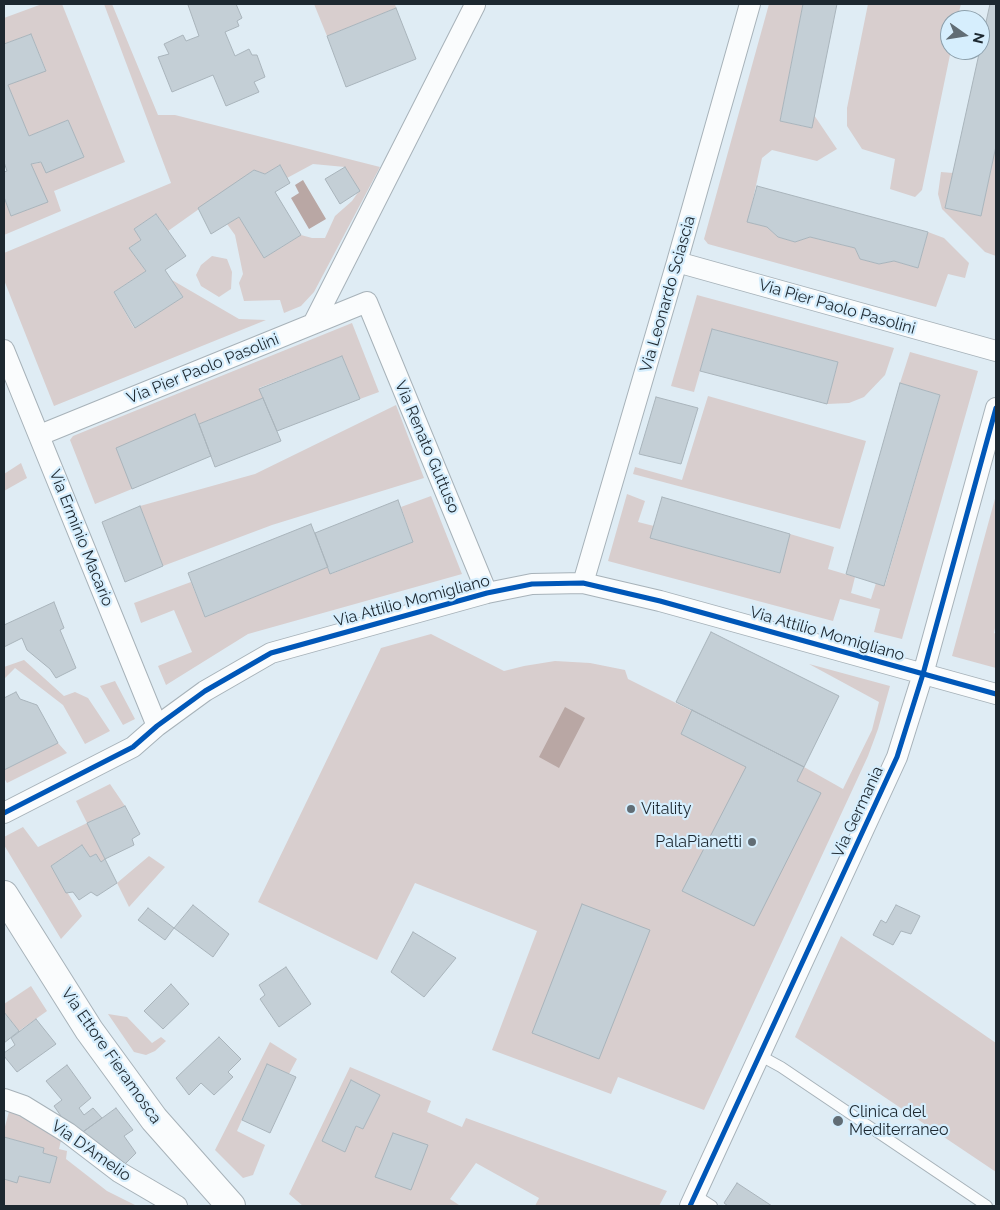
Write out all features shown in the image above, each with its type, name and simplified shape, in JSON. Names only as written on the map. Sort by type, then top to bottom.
[{"type":"main road","name":"Via Ettore Fieramosca","points":[[4,895],[89,1030],[154,1119],[231,1206]]},
{"type":"street","name":"Via Leonardo Sciascia","points":[[583,584],[750,4]]},
{"type":"street","points":[[313,324],[475,5]]},
{"type":"street","name":"Via Pier Paolo Pasolini","points":[[677,262],[996,351]]},
{"type":"street","name":"Via Pier Paolo Pasolini","points":[[40,435],[366,302]]},
{"type":"street","name":"Via Renato Guttuso","points":[[366,302],[487,593]]},
{"type":"street","name":"Via Erminio Macario","points":[[4,350],[157,726]]},
{"type":"street","name":"Via Germania","points":[[692,1201],[897,757],[923,674],[996,408]]},
{"type":"street","name":"Via Attilio Momigliano","points":[[4,813],[133,747],[157,726],[206,691],[271,653],[487,593],[532,584],[583,584],[736,621],[996,694]]},
{"type":"street","name":"Via D'Amelio","points":[[4,1099],[24,1106],[68,1133],[119,1172],[177,1206]]},
{"type":"lane","points":[[759,1055],[781,1067],[987,1206]]},
{"type":"lane","points":[[692,1201],[712,1206]]},
{"type":"shaded area","points":[[42,4],[62,4],[125,162],[54,191],[61,211],[4,235],[4,197],[11,216],[47,202],[31,164],[84,157],[68,120],[29,136],[8,85],[46,70],[31,34],[4,44],[4,18]]},
{"type":"shaded area","points":[[104,4],[112,4],[158,115],[175,115],[380,167],[314,292],[301,306],[284,313],[280,300],[244,301],[239,283],[243,274],[235,235],[227,224],[239,217],[264,258],[301,235],[312,238],[325,238],[335,216],[352,201],[359,191],[345,167],[313,164],[287,178],[280,165],[265,174],[254,170],[168,231],[156,214],[134,229],[141,240],[129,248],[146,271],[114,292],[134,328],[183,297],[172,280],[239,319],[266,320],[54,406],[4,280],[4,253],[171,183]]},
{"type":"shaded area","points":[[314,4],[395,4],[396,8],[327,36]]},
{"type":"shaded area","points":[[769,4],[803,4],[780,121],[811,128],[814,115],[837,149],[817,161],[772,150],[762,158],[748,222],[767,227],[778,237],[795,242],[810,237],[855,248],[860,259],[879,264],[894,261],[918,268],[928,232],[944,238],[969,263],[965,278],[948,274],[936,307],[708,244],[704,239]]},
{"type":"shaded area","points":[[868,4],[961,4],[960,10],[940,10],[940,60],[949,60],[922,190],[915,197],[890,189],[895,159],[862,149],[847,126],[847,108]]},
{"type":"shaded area","points":[[996,146],[996,256],[985,252],[942,209],[938,194],[941,172],[953,173],[945,208],[981,216]]},
{"type":"shaded area","points":[[303,180],[326,219],[309,229],[291,198],[299,193],[295,185]]},
{"type":"shaded area","points":[[212,256],[227,259],[232,272],[231,289],[219,297],[201,286],[196,275],[201,265]]},
{"type":"shaded area","points":[[697,295],[894,348],[885,375],[864,397],[849,403],[827,404],[838,362],[712,329],[694,392],[671,386]]},
{"type":"shaded area","points":[[352,323],[379,392],[360,399],[342,356],[259,388],[263,398],[199,424],[195,415],[132,489],[95,504],[70,440],[73,436]]},
{"type":"shaded area","points":[[910,352],[978,371],[902,639],[874,632],[880,609],[840,599],[833,621],[608,561],[627,494],[645,501],[638,522],[654,526],[651,538],[779,573],[790,534],[834,547],[828,569],[855,577],[851,593],[871,599],[876,583],[885,585],[940,395],[900,383]]},
{"type":"shaded area","points":[[708,396],[866,441],[840,529],[633,474],[635,467],[682,480]]},
{"type":"shaded area","points":[[396,405],[424,478],[272,525],[163,566],[140,506],[255,474]]},
{"type":"shaded area","points":[[21,463],[27,478],[4,491],[4,474]]},
{"type":"shaded area","points":[[996,495],[996,623],[994,633],[996,634],[996,668],[952,656]]},
{"type":"shaded area","points":[[431,496],[462,574],[248,634],[166,685],[158,666],[192,652],[174,610],[141,623],[134,603],[191,582],[205,617],[328,567],[331,574],[413,542],[401,507]]},
{"type":"shaded area","points":[[431,634],[504,671],[555,661],[590,663],[625,670],[628,679],[804,767],[843,789],[872,730],[879,702],[809,664],[890,686],[868,756],[704,1110],[618,1077],[611,1094],[492,1050],[537,931],[415,883],[377,960],[258,902],[381,648]]},
{"type":"shaded area","points":[[24,660],[64,696],[75,692],[88,698],[110,731],[85,744],[63,705],[15,668],[4,679],[4,667]]},
{"type":"shaded area","points":[[115,681],[135,719],[123,725],[100,686]]},
{"type":"shaded area","points":[[565,707],[585,718],[559,768],[539,757]]},
{"type":"shaded area","points":[[58,743],[67,753],[7,783],[4,778],[4,770]]},
{"type":"shaded area","points":[[110,784],[125,806],[87,823],[76,801]]},
{"type":"shaded area","points":[[87,823],[105,859],[101,862],[96,854],[90,857],[82,845],[51,866],[82,916],[61,939],[4,845],[4,837],[23,827],[38,847]]},
{"type":"shaded area","points":[[149,856],[165,867],[129,907],[117,883]]},
{"type":"shaded area","points":[[841,936],[996,1043],[996,1172],[795,1037]]},
{"type":"shaded area","points":[[31,986],[47,1011],[19,1031],[4,1012],[4,1004]]},
{"type":"shaded area","points":[[108,1014],[127,1017],[152,1043],[161,1037],[166,1041],[155,1051],[146,1055],[134,1052]]},
{"type":"shaded area","points":[[270,1042],[297,1059],[289,1074],[267,1064],[237,1131],[265,1145],[253,1175],[243,1178],[215,1150]]},
{"type":"shaded area","points":[[350,1067],[431,1101],[427,1112],[462,1127],[466,1118],[667,1191],[659,1206],[535,1206],[539,1198],[476,1163],[450,1199],[458,1206],[303,1206],[289,1194]],"holes":[[[351,1080],[380,1095],[363,1129],[356,1126],[345,1152],[323,1141]]]},
{"type":"shaded area","points":[[10,1108],[62,1136],[59,1149],[67,1151],[66,1159],[107,1191],[137,1206],[4,1205],[4,1179],[17,1182],[19,1176],[50,1183],[57,1157],[43,1153],[44,1148],[4,1137]]},
{"type":"building","points":[[236,4],[242,18],[237,21],[239,26],[225,32],[235,56],[249,49],[252,55],[257,55],[265,77],[254,82],[259,92],[226,106],[213,75],[172,92],[158,57],[169,54],[164,44],[183,35],[186,41],[199,36],[188,5]]},
{"type":"building","points":[[803,4],[837,4],[812,128],[780,121]]},
{"type":"building","points":[[990,4],[996,4],[996,146],[981,216],[945,208],[978,60],[990,60]]},
{"type":"building","points":[[396,8],[416,59],[346,87],[327,36]]},
{"type":"building","points":[[31,34],[46,71],[8,85],[29,136],[68,120],[84,157],[46,173],[41,162],[31,164],[48,202],[11,216],[4,197],[4,172],[7,171],[4,162],[4,44]]},
{"type":"building","points":[[280,165],[290,183],[275,192],[301,235],[264,258],[239,217],[211,234],[198,208],[254,170],[265,174]]},
{"type":"building","points":[[345,167],[360,191],[340,204],[325,179]]},
{"type":"building","points":[[757,186],[928,232],[918,268],[894,261],[879,264],[860,259],[855,248],[810,237],[795,242],[778,237],[767,227],[747,222]]},
{"type":"building","points":[[156,214],[186,256],[165,270],[183,297],[135,328],[114,292],[146,271],[129,248],[141,240],[134,229]]},
{"type":"building","points":[[712,329],[838,362],[827,404],[700,371]]},
{"type":"building","points":[[342,356],[360,399],[277,431],[259,389]]},
{"type":"building","points":[[900,383],[940,395],[884,586],[846,574]]},
{"type":"building","points":[[656,397],[698,408],[681,464],[639,454]]},
{"type":"building","points":[[263,398],[281,441],[215,467],[199,424]]},
{"type":"building","points":[[195,414],[211,456],[132,489],[116,448]]},
{"type":"building","points":[[662,497],[790,534],[780,573],[650,538]]},
{"type":"building","points":[[398,500],[413,542],[330,574],[315,533]]},
{"type":"building","points":[[140,506],[163,566],[125,582],[102,522]]},
{"type":"building","points":[[311,524],[328,567],[205,617],[188,573]]},
{"type":"building","points":[[54,602],[64,628],[60,630],[76,668],[56,678],[50,669],[27,650],[22,638],[4,647],[4,625]]},
{"type":"building","points":[[711,632],[839,696],[804,767],[676,702]]},
{"type":"building","points":[[16,692],[20,699],[37,705],[58,743],[4,770],[4,698]]},
{"type":"building","name":"PalaPianetti","points":[[692,710],[804,767],[797,781],[821,793],[754,926],[682,891],[746,767],[681,734]]},
{"type":"building","points":[[125,806],[140,834],[132,839],[134,845],[105,859],[87,823]]},
{"type":"building","points":[[82,845],[90,857],[96,854],[101,862],[105,859],[117,883],[97,896],[91,892],[79,900],[73,892],[66,893],[51,866]]},
{"type":"building","points":[[582,904],[650,930],[599,1059],[532,1033]]},
{"type":"building","points":[[193,905],[229,934],[213,957],[174,928]]},
{"type":"building","points":[[896,905],[920,916],[911,934],[901,931],[893,945],[873,935],[881,920],[886,923]]},
{"type":"building","points":[[148,908],[174,928],[165,940],[138,920]]},
{"type":"building","points":[[413,932],[456,958],[424,997],[391,972]]},
{"type":"building","points":[[286,967],[311,1004],[279,1027],[260,999],[265,995],[259,985]]},
{"type":"building","points":[[171,984],[189,1004],[163,1029],[144,1011]]},
{"type":"building","points":[[4,1012],[19,1031],[4,1043]]},
{"type":"building","points":[[36,1019],[56,1044],[17,1072],[4,1056],[4,1053],[15,1045],[11,1038]]},
{"type":"building","points":[[219,1037],[241,1059],[228,1072],[233,1077],[214,1095],[201,1083],[189,1095],[176,1078]]},
{"type":"building","points":[[267,1064],[296,1077],[270,1133],[242,1120]]},
{"type":"building","points":[[67,1065],[91,1098],[79,1108],[84,1115],[93,1108],[102,1118],[80,1134],[65,1122],[54,1106],[62,1100],[46,1081]]},
{"type":"building","points":[[351,1080],[380,1095],[363,1129],[356,1126],[345,1152],[322,1141]]},
{"type":"building","points":[[116,1108],[133,1130],[124,1136],[136,1153],[123,1166],[80,1134]]},
{"type":"building","points":[[393,1133],[428,1145],[411,1190],[375,1177]]},
{"type":"building","points":[[4,1137],[44,1148],[43,1153],[57,1157],[50,1183],[19,1176],[17,1183],[4,1179]]},
{"type":"building","points":[[737,1183],[772,1206],[728,1206],[724,1203]]},
{"type":"cycle path","points":[[690,1206],[897,757],[923,674],[996,408]]},
{"type":"cycle path","points":[[4,813],[133,747],[157,726],[205,691],[271,653],[487,593],[532,584],[583,583],[660,601],[996,694]]},
{"type":"place","name":"Vitality","points":[[631,809]]},
{"type":"place","name":"PalaPianetti","points":[[752,842]]},
{"type":"place","name":"Clinica del Mediterraneo","points":[[838,1121]]}]
